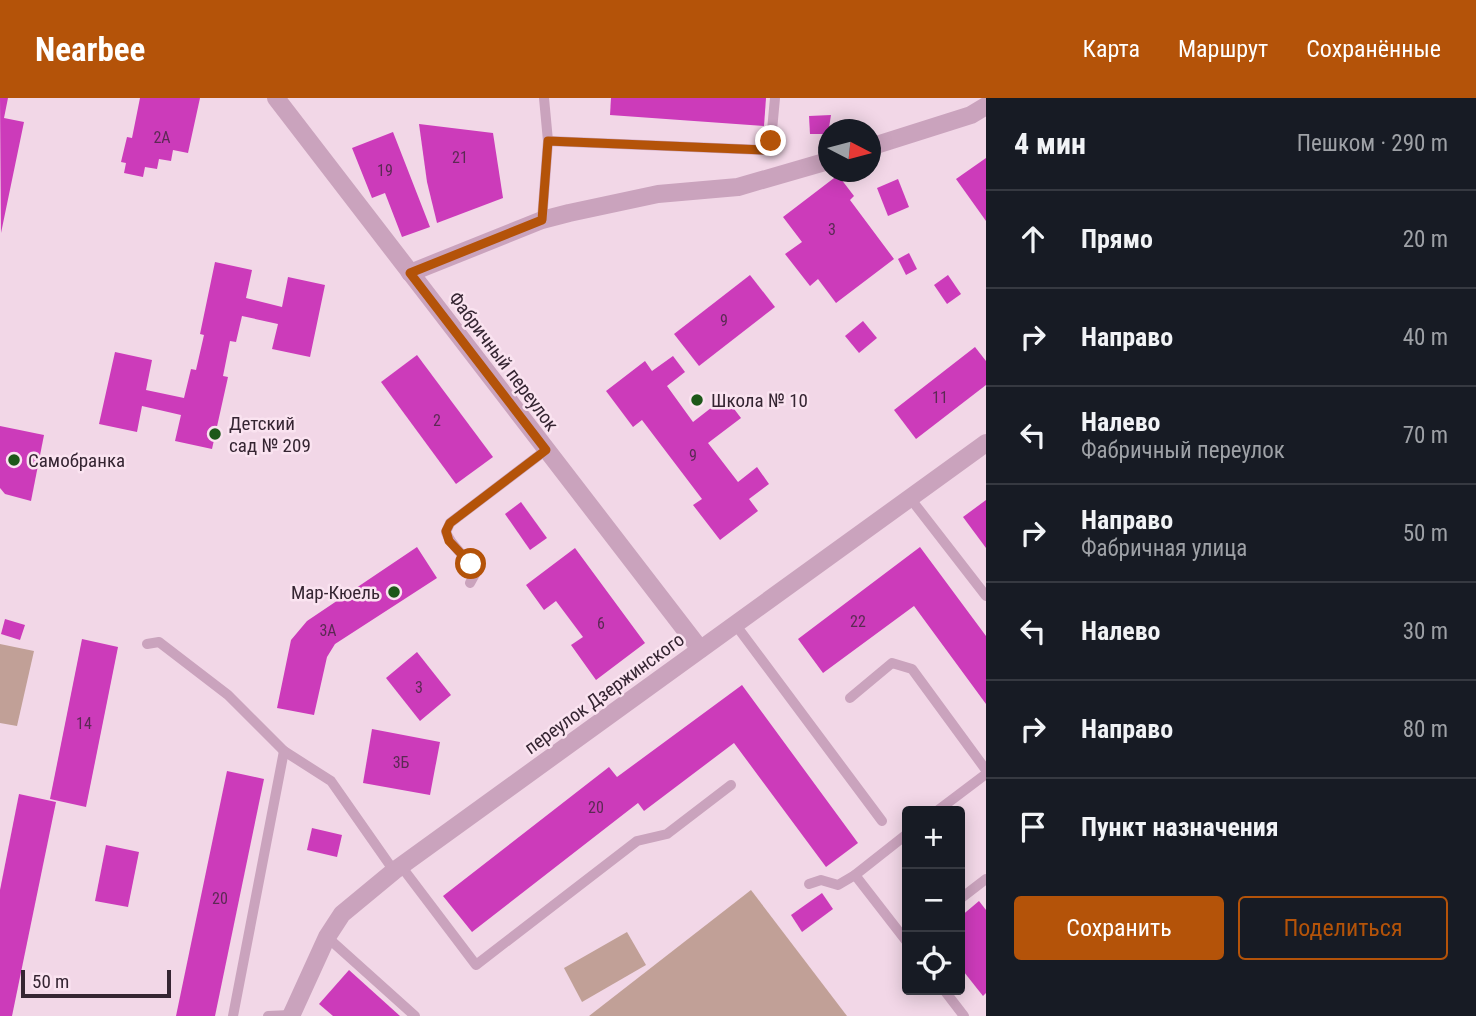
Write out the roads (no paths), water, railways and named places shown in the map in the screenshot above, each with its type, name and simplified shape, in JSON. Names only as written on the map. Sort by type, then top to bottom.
[{"type":"street","name":"Фабричный переулок","points":[[276,98],[700,649]]},
{"type":"street","points":[[881,143],[971,114],[986,106]]},
{"type":"street","points":[[410,273],[542,220],[658,194],[738,187],[818,164]]},
{"type":"street","name":"переулок Дзержинского","points":[[290,1015],[327,937],[342,914],[397,868],[986,443]]},
{"type":"lane","points":[[542,220],[548,141],[544,98]]},
{"type":"lane","points":[[548,141],[764,150],[771,141],[775,98]]},
{"type":"lane","points":[[470,583],[475,575],[471,564],[449,541],[446,531],[450,523],[546,450]]},
{"type":"lane","points":[[910,498],[986,596]]},
{"type":"lane","points":[[735,624],[882,821]]},
{"type":"lane","points":[[147,644],[159,642],[186,660],[228,695],[284,751],[331,781],[475,965],[636,841],[667,834],[731,785]]},
{"type":"lane","points":[[850,698],[892,663],[901,663],[912,669],[986,772],[943,806]]},
{"type":"lane","points":[[233,1016],[284,751]]},
{"type":"lane","points":[[808,884],[821,880],[838,885],[902,838]]},
{"type":"lane","points":[[855,875],[902,934]]},
{"type":"lane","points":[[965,895],[986,879]]},
{"type":"lane","points":[[327,937],[415,1016]]},
{"type":"lane","points":[[948,995],[964,1016]]},
{"type":"lane","points":[[268,1016],[290,1015]]},
{"type":"place","name":"Школа № 10","points":[[697,400]]},
{"type":"place","name":"Детский сад № 209","points":[[215,434]]},
{"type":"place","name":"Самобранка","points":[[14,460]]},
{"type":"place","name":"Мар-Кюель","points":[[394,592]]}]
